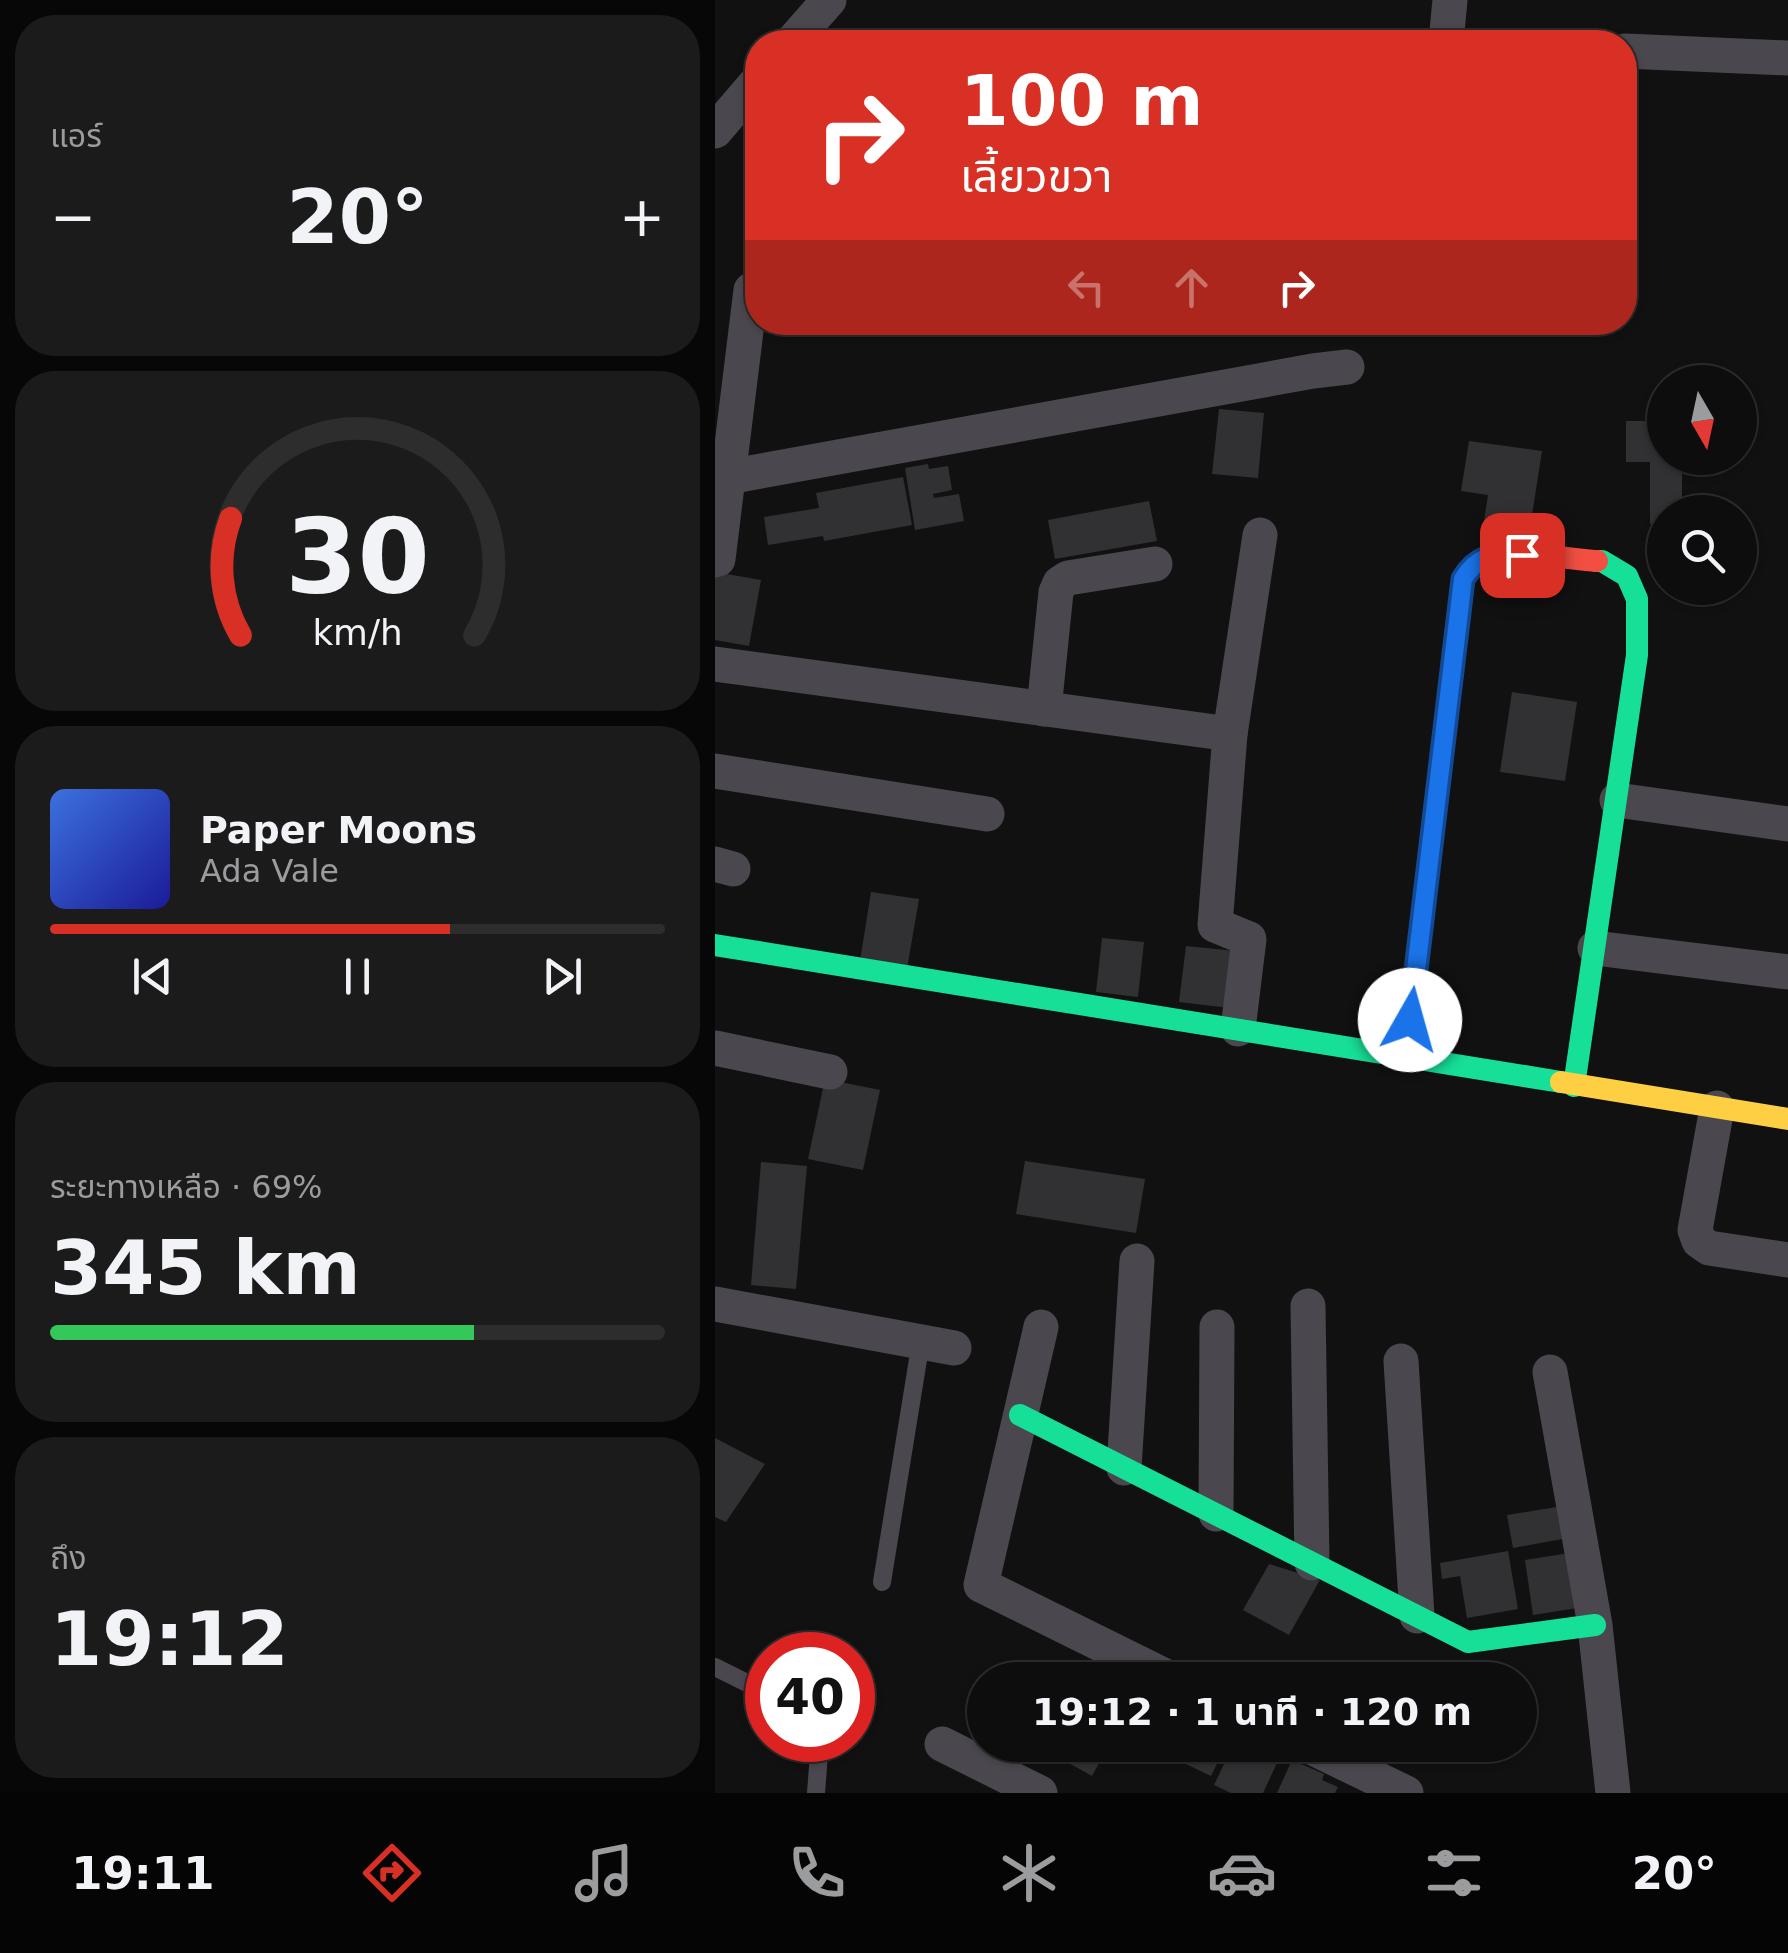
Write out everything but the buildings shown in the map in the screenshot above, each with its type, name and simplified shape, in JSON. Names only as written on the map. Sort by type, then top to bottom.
[{"type":"street","points":[[803,30],[829,0]]},
{"type":"street","points":[[1447,30],[1450,0]]},
{"type":"street","points":[[1637,52],[1788,58]]},
{"type":"street","points":[[715,131],[745,96]]},
{"type":"street","points":[[715,560],[746,335]]},
{"type":"street","points":[[729,477],[1347,367]]},
{"type":"street","points":[[1238,1029],[1249,939],[1215,925],[1230,734],[1260,535]]},
{"type":"street","points":[[1406,1057],[1463,579],[1471,566],[1483,558],[1522,555],[1602,561],[1627,576],[1637,599],[1637,655],[1574,1086]]},
{"type":"street","points":[[1044,709],[1060,583],[1068,578],[1155,564]]},
{"type":"street","points":[[715,664],[1230,734]]},
{"type":"street","points":[[715,771],[987,814]]},
{"type":"street","points":[[1617,800],[1788,824]]},
{"type":"street","points":[[715,945],[1788,1118]]},
{"type":"street","points":[[1595,948],[1788,972]]},
{"type":"street","points":[[715,1048],[830,1072]]},
{"type":"street","points":[[1717,1108],[1695,1230],[1699,1241],[1709,1248],[1788,1260]]},
{"type":"street","points":[[1124,1468],[1137,1261]]},
{"type":"street","points":[[715,1304],[938,1344]]},
{"type":"street","points":[[1308,1306],[1312,1563]]},
{"type":"street","points":[[1217,1326],[1217,1514]]},
{"type":"street","points":[[1041,1327],[981,1586],[1136,1662]]},
{"type":"street","points":[[1401,1360],[1417,1616]]},
{"type":"street","points":[[1550,1372],[1595,1625],[1613,1793]]},
{"type":"street","points":[[1020,1415],[1468,1642],[1595,1625]]},
{"type":"street","points":[[942,1744],[1040,1793]]},
{"type":"street","points":[[1342,1762],[1406,1793]]},
{"type":"lane","points":[[881,1582],[938,1344]]},
{"type":"lane","points":[[715,1667],[745,1682]]},
{"type":"lane","points":[[816,1793],[818,1762]]},
{"type":"traffic: fast","points":[[1574,1086],[1637,655],[1637,599],[1627,576],[1597,561]]},
{"type":"traffic: fast","points":[[715,945],[1561,1082]]},
{"type":"traffic: fast","points":[[1020,1415],[1468,1642],[1595,1625]]},
{"type":"traffic: slow","points":[[1561,1082],[1788,1119]]},
{"type":"traffic: jam","points":[[1406,1057],[1464,579],[1476,563],[1503,555],[1597,561]]},
{"type":"route","points":[[1410,1020],[1463,579],[1471,566],[1483,558],[1522,555]]}]
